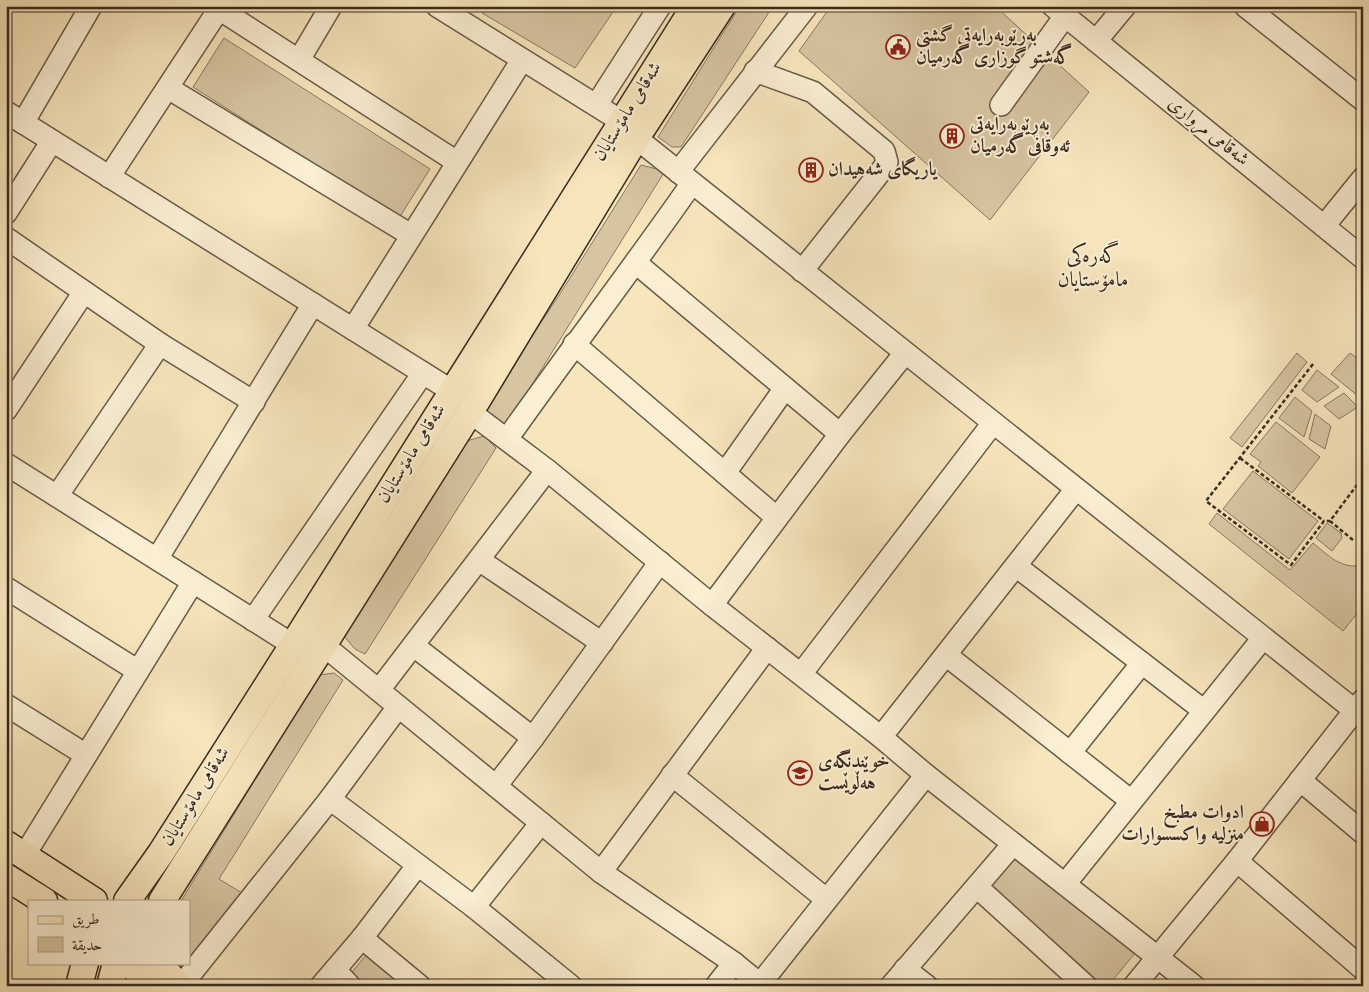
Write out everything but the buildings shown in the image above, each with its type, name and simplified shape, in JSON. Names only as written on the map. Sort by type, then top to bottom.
[{"type":"main road","name":"شەقامی مامۆستایان","points":[[128,900],[161,853],[452,391],[628,130],[714,7]]},
{"type":"main road","name":"شەقامی مامۆستایان","points":[[163,900],[322,644],[470,412],[628,130]]},
{"type":"main road","points":[[15,850],[92,900]]},
{"type":"main road","points":[[6,877],[42,900]]},
{"type":"main road","points":[[79,986],[85,964]]},
{"type":"main road","points":[[110,986],[116,964]]},
{"type":"main road","points":[[133,964],[146,986]]},
{"type":"main road","points":[[161,964],[180,986]]},
{"type":"street","points":[[91,6],[15,117],[452,391]]},
{"type":"street","points":[[298,60],[331,6]]},
{"type":"street","points":[[437,6],[522,60],[597,104],[802,271],[1263,638],[1360,709],[1300,780],[1237,861],[1134,986]]},
{"type":"street","points":[[597,104],[660,6]]},
{"type":"street","points":[[507,439],[574,344],[636,263],[685,177],[756,72],[807,6]]},
{"type":"street","points":[[1096,41],[1125,6]]},
{"type":"street","points":[[1246,6],[1363,100]]},
{"type":"street","points":[[109,177],[220,7],[456,162]]},
{"type":"street","points":[[1001,105],[1059,11]]},
{"type":"street","name":"شەقامی مرواری","points":[[1059,11],[1363,258]]},
{"type":"street","points":[[353,329],[456,162],[522,60]]},
{"type":"street","points":[[756,72],[813,92],[884,151],[886,156],[885,166],[802,271]]},
{"type":"street","points":[[168,88],[411,235]]},
{"type":"street","points":[[6,213],[52,141]]},
{"type":"street","points":[[1324,226],[1363,178]]},
{"type":"street","points":[[6,238],[160,344],[254,402]]},
{"type":"street","points":[[636,263],[840,434]]},
{"type":"street","points":[[6,410],[84,292]]},
{"type":"street","points":[[157,559],[313,304]]},
{"type":"street","points":[[57,496],[160,344]]},
{"type":"street","points":[[574,344],[776,517]]},
{"type":"street","points":[[712,605],[776,517],[905,353]]},
{"type":"street","points":[[253,620],[423,373]]},
{"type":"street","points":[[725,473],[785,388]]},
{"type":"street","points":[[470,412],[547,470],[712,605],[881,736],[926,775],[1156,958],[1194,986]]},
{"type":"street","points":[[801,674],[993,423]]},
{"type":"street","points":[[6,464],[293,645]]},
{"type":"street","points":[[379,690],[547,470]]},
{"type":"street","points":[[881,736],[1076,489]]},
{"type":"street","points":[[480,560],[602,643]]},
{"type":"street","points":[[496,786],[534,738],[660,562]]},
{"type":"street","points":[[1016,566],[1203,710]]},
{"type":"street","points":[[15,850],[86,755],[193,582]]},
{"type":"street","points":[[6,588],[138,671]]},
{"type":"street","points":[[1065,884],[1130,800],[1263,638]]},
{"type":"street","points":[[322,644],[601,872],[734,963],[761,985],[826,898],[926,775]]},
{"type":"street","points":[[414,646],[534,738]]},
{"type":"street","points":[[601,872],[767,648]]},
{"type":"street","points":[[946,655],[1130,800]]},
{"type":"street","points":[[1070,753],[1142,663]]},
{"type":"street","points":[[6,705],[86,755]]},
{"type":"street","points":[[180,986],[330,799],[398,707]]},
{"type":"street","points":[[672,775],[826,898]]},
{"type":"street","points":[[1300,780],[1363,833]]},
{"type":"street","points":[[330,799],[474,907],[571,986]]},
{"type":"street","points":[[474,907],[541,823]]},
{"type":"street","points":[[891,986],[1013,844]]},
{"type":"street","points":[[1237,861],[1363,969]]},
{"type":"street","points":[[321,986],[362,938],[417,866]]},
{"type":"street","points":[[978,887],[1086,986]]},
{"type":"street","points":[[362,938],[420,986]]},
{"type":"street","points":[[716,986],[734,963]]},
{"type":"street","points":[[905,969],[927,986]]},
{"type":"street","points":[[335,970],[350,986]]},
{"type":"path","points":[[1313,364],[1206,500],[1291,565],[1324,521]]},
{"type":"path","points":[[1240,458],[1324,521],[1330,521],[1353,540]]},
{"type":"path","points":[[1330,521],[1363,477]]},
{"type":"green space","points":[[486,6],[617,6],[575,68],[482,13]]},
{"type":"green space","points":[[740,6],[773,6],[681,147],[672,147],[658,137]]},
{"type":"green space","points":[[831,6],[995,6],[1089,92],[990,220],[799,51]]},
{"type":"green space","points":[[224,38],[430,169],[399,218],[193,87]]},
{"type":"green space","points":[[641,165],[665,171],[508,423],[501,426],[483,408],[558,297]]},
{"type":"green space","points":[[1297,353],[1307,362],[1242,447],[1230,438]]},
{"type":"green space","points":[[1350,353],[1363,362],[1363,400],[1331,374]]},
{"type":"green space","points":[[1317,370],[1339,387],[1317,402],[1302,390]]},
{"type":"green space","points":[[1344,393],[1358,407],[1339,419],[1324,406]]},
{"type":"green space","points":[[1295,397],[1312,411],[1304,437],[1279,418]]},
{"type":"green space","points":[[1315,414],[1331,426],[1325,449],[1309,439]]},
{"type":"green space","points":[[1276,422],[1320,457],[1292,493],[1258,466],[1261,462],[1250,454]]},
{"type":"green space","points":[[484,436],[496,448],[365,654],[355,649],[344,636],[463,442]]},
{"type":"green space","points":[[1253,471],[1318,521],[1289,559],[1223,509]]},
{"type":"green space","points":[[1217,513],[1290,570],[1313,543],[1330,557],[1341,563],[1355,566],[1363,565],[1363,606],[1343,631],[1209,524]]},
{"type":"green space","points":[[1327,523],[1341,533],[1342,538],[1332,551],[1316,538]]},
{"type":"green space","points":[[334,673],[343,680],[219,879],[242,893],[190,958],[190,900],[182,900],[319,675]]},
{"type":"green space","points":[[1018,853],[1136,952],[1108,986],[1103,986],[988,889]]},
{"type":"green space","points":[[366,955],[404,986],[364,986],[352,972]]},
{"type":"place","name":"بەڕێوبەرایەتی گشتی گەشتو گوزاری گەرمیان","points":[[898,47]]},
{"type":"place","name":"بەڕێوبەرایەتی ئەوقافی گەرمیان","points":[[952,136]]},
{"type":"place","name":"یاریگای شەهیدان","points":[[811,170]]},
{"type":"place","name":"خوێندنگەی هەڵوێست","points":[[800,773]]},
{"type":"place","name":"ادوات مطبخ منزليه واكسسوارات","points":[[1262,824]]},
{"type":"district","name":"گەرەکی مامۆستایان","points":[[1093,269]]}]
